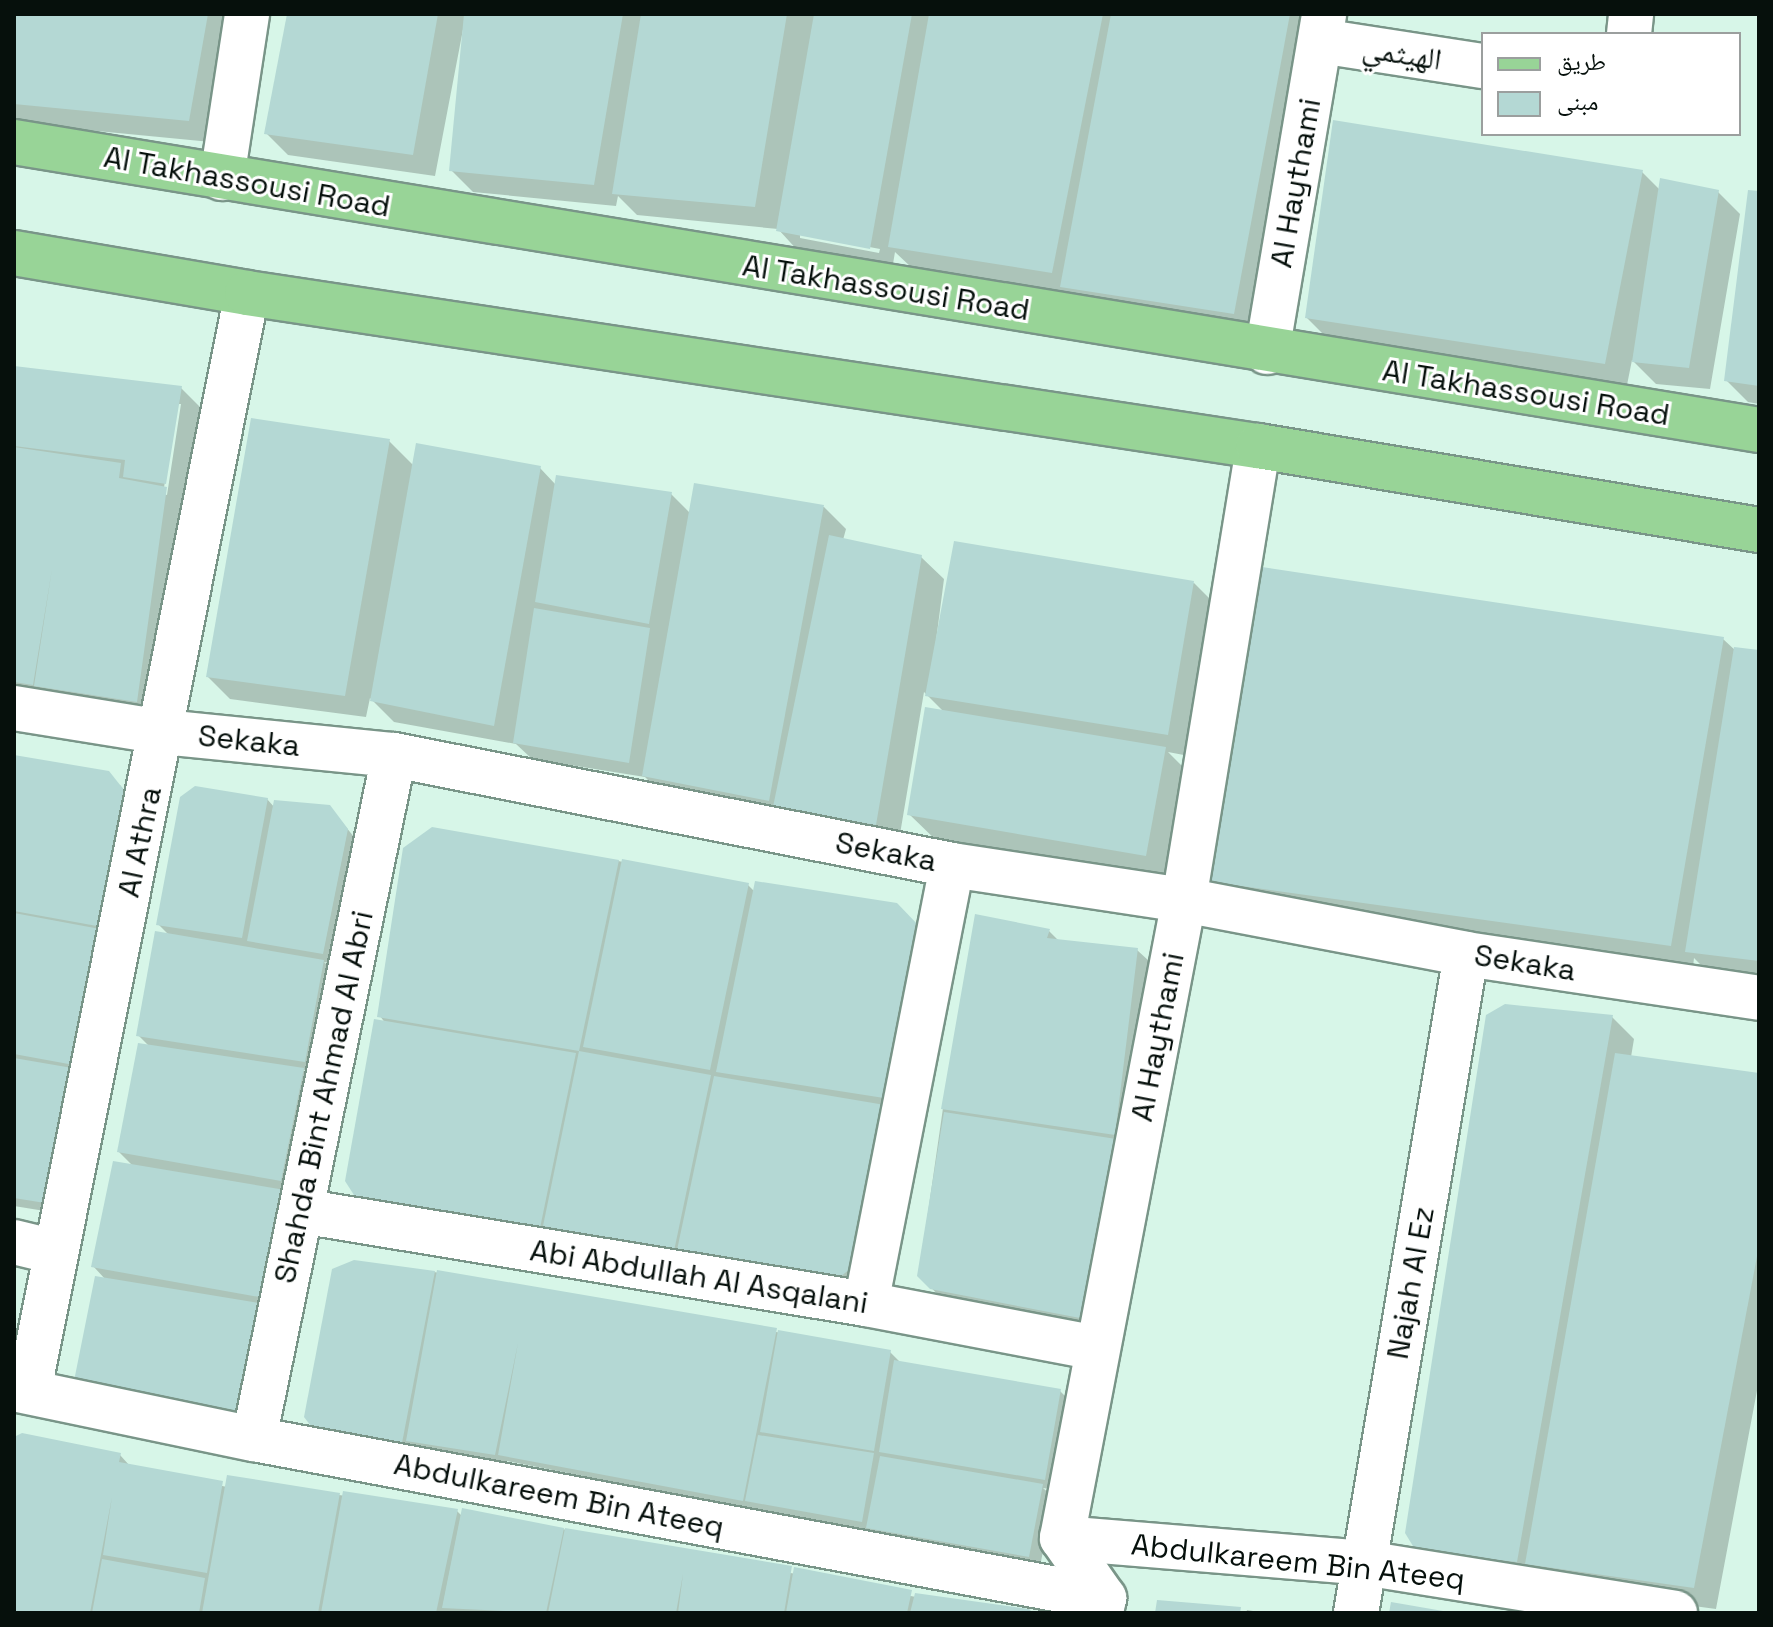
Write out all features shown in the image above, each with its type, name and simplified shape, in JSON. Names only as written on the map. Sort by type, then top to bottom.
[{"type":"main road","name":"Al Takhassousi Road","points":[[14,142],[1267,352],[1758,430]]},
{"type":"main road","points":[[14,253],[247,293],[1258,446],[1759,530]]},
{"type":"main road","points":[[1709,522],[1759,521]]},
{"type":"street","points":[[222,178],[247,14]]},
{"type":"street","name":"الهيثمي","points":[[1322,28],[1481,66]]},
{"type":"street","name":"Al Haythami","points":[[1267,352],[1322,28]]},
{"type":"street","name":"Al Athra","points":[[22,1390],[34,1247],[163,732],[247,293]]},
{"type":"street","name":"Al Haythami","points":[[1062,1538],[1184,900],[1258,446]]},
{"type":"street","points":[[1709,522],[1759,537]]},
{"type":"street","name":"Sekaka","points":[[14,708],[163,732],[394,755],[952,865],[1184,900],[1466,954],[1759,998]]},
{"type":"street","name":"Shahda Bint Ahmad Al Abri","points":[[254,1439],[394,755]]},
{"type":"street","points":[[866,1304],[952,865]]},
{"type":"street","name":"Najah Al Ez","points":[[1356,1613],[1466,954]]},
{"type":"street","name":"Abi Abdullah Al Asqalani","points":[[301,1211],[866,1304],[1097,1348]]},
{"type":"street","name":"Abdulkareem Bin Ateeq","points":[[22,1390],[254,1439],[1103,1605]]},
{"type":"street","points":[[1062,1538],[1103,1605]]},
{"type":"street","name":"Abdulkareem Bin Ateeq","points":[[1062,1538],[1364,1563],[1675,1613]]},
{"type":"building","points":[[14,14],[208,14],[189,121],[14,104]]},
{"type":"building","points":[[287,14],[438,14],[413,155],[264,134]]},
{"type":"building","points":[[464,14],[623,14],[594,185],[449,171]]},
{"type":"building","points":[[641,14],[787,14],[755,207],[612,194]]},
{"type":"building","points":[[814,14],[912,14],[870,249],[776,231]]},
{"type":"building","points":[[929,14],[1103,14],[1052,273],[888,247]]},
{"type":"building","points":[[1111,14],[1290,14],[1234,314],[1060,287]]},
{"type":"building","points":[[1333,120],[1643,170],[1605,364],[1305,318]]},
{"type":"building","points":[[1660,178],[1719,190],[1689,368],[1632,362]]},
{"type":"building","points":[[1748,190],[1759,191],[1759,386],[1724,381]]},
{"type":"building","points":[[14,366],[182,386],[166,484],[123,477],[125,460],[14,446]]},
{"type":"building","points":[[251,418],[390,439],[345,696],[206,677]]},
{"type":"building","points":[[416,443],[541,466],[494,726],[370,701]]},
{"type":"building","points":[[14,447],[121,463],[119,478],[167,487],[137,702],[34,686],[52,569],[33,685],[14,682]]},
{"type":"building","points":[[556,475],[672,492],[649,624],[535,602]]},
{"type":"building","points":[[694,483],[824,505],[769,801],[642,776]]},
{"type":"building","points":[[829,535],[922,555],[876,825],[773,807]]},
{"type":"building","points":[[954,541],[1194,581],[1168,735],[925,696]]},
{"type":"building","points":[[1262,567],[1724,637],[1671,946],[1205,881]]},
{"type":"building","points":[[534,608],[650,628],[629,763],[513,743]]},
{"type":"building","points":[[1734,647],[1759,650],[1759,961],[1685,952]]},
{"type":"building","points":[[925,707],[1166,747],[1146,856],[907,815]]},
{"type":"building","points":[[14,755],[109,771],[124,790],[97,926],[14,911]]},
{"type":"building","points":[[195,786],[268,798],[242,938],[156,925],[180,797]]},
{"type":"building","points":[[274,800],[330,805],[348,829],[323,954],[247,941]]},
{"type":"building","points":[[432,827],[619,860],[579,1051],[377,1017],[403,848]]},
{"type":"building","points":[[622,859],[749,883],[710,1070],[583,1047]]},
{"type":"building","points":[[755,881],[897,903],[920,927],[884,1098],[716,1072]]},
{"type":"building","points":[[14,913],[100,929],[74,1065],[14,1054]]},
{"type":"building","points":[[975,914],[1050,929],[1047,938],[1138,948],[1115,1135],[941,1109]]},
{"type":"building","points":[[155,931],[324,960],[305,1062],[136,1036]]},
{"type":"building","points":[[1505,1004],[1613,1015],[1517,1562],[1416,1551],[1405,1533],[1486,1015]]},
{"type":"building","points":[[374,1019],[576,1053],[539,1233],[361,1206],[345,1181]]},
{"type":"building","points":[[138,1043],[304,1068],[281,1181],[117,1152]]},
{"type":"building","points":[[579,1051],[711,1075],[674,1251],[543,1226]]},
{"type":"building","points":[[1615,1053],[1759,1073],[1759,1246],[1694,1588],[1525,1564]]},
{"type":"building","points":[[14,1058],[78,1069],[45,1203],[14,1198]]},
{"type":"building","points":[[714,1076],[885,1105],[855,1265],[840,1277],[677,1250]]},
{"type":"building","points":[[944,1112],[1116,1139],[1080,1318],[930,1289],[917,1276]]},
{"type":"building","points":[[113,1161],[285,1190],[265,1298],[91,1267]]},
{"type":"building","points":[[354,1260],[435,1271],[402,1443],[314,1430],[304,1417],[332,1269]]},
{"type":"building","points":[[437,1270],[777,1328],[743,1501],[498,1455],[518,1343],[495,1455],[406,1441]]},
{"type":"building","points":[[95,1276],[265,1304],[243,1414],[73,1386]]},
{"type":"building","points":[[778,1330],[891,1350],[874,1451],[760,1432]]},
{"type":"building","points":[[894,1360],[1061,1389],[1045,1480],[879,1452]]},
{"type":"building","points":[[22,1433],[121,1453],[119,1462],[223,1481],[207,1573],[103,1555],[112,1497],[90,1613],[14,1613],[14,1437]]},
{"type":"building","points":[[758,1435],[874,1453],[862,1522],[745,1501]]},
{"type":"building","points":[[880,1456],[1043,1484],[1029,1557],[866,1528]]},
{"type":"building","points":[[227,1475],[340,1493],[318,1613],[202,1613]]},
{"type":"building","points":[[343,1491],[458,1509],[436,1613],[321,1613]]},
{"type":"building","points":[[462,1508],[564,1528],[546,1613],[442,1608]]},
{"type":"building","points":[[565,1528],[792,1566],[784,1613],[678,1613],[683,1574],[676,1613],[548,1613]]},
{"type":"building","points":[[102,1559],[205,1578],[199,1613],[92,1613]]},
{"type":"building","points":[[794,1567],[912,1590],[907,1613],[786,1613]]},
{"type":"building","points":[[915,1593],[1029,1609],[1033,1613],[910,1613]]},
{"type":"building","points":[[1157,1600],[1241,1607],[1240,1613],[1155,1613]]},
{"type":"building","points":[[1391,1602],[1443,1611],[1443,1613],[1389,1613]]}]
